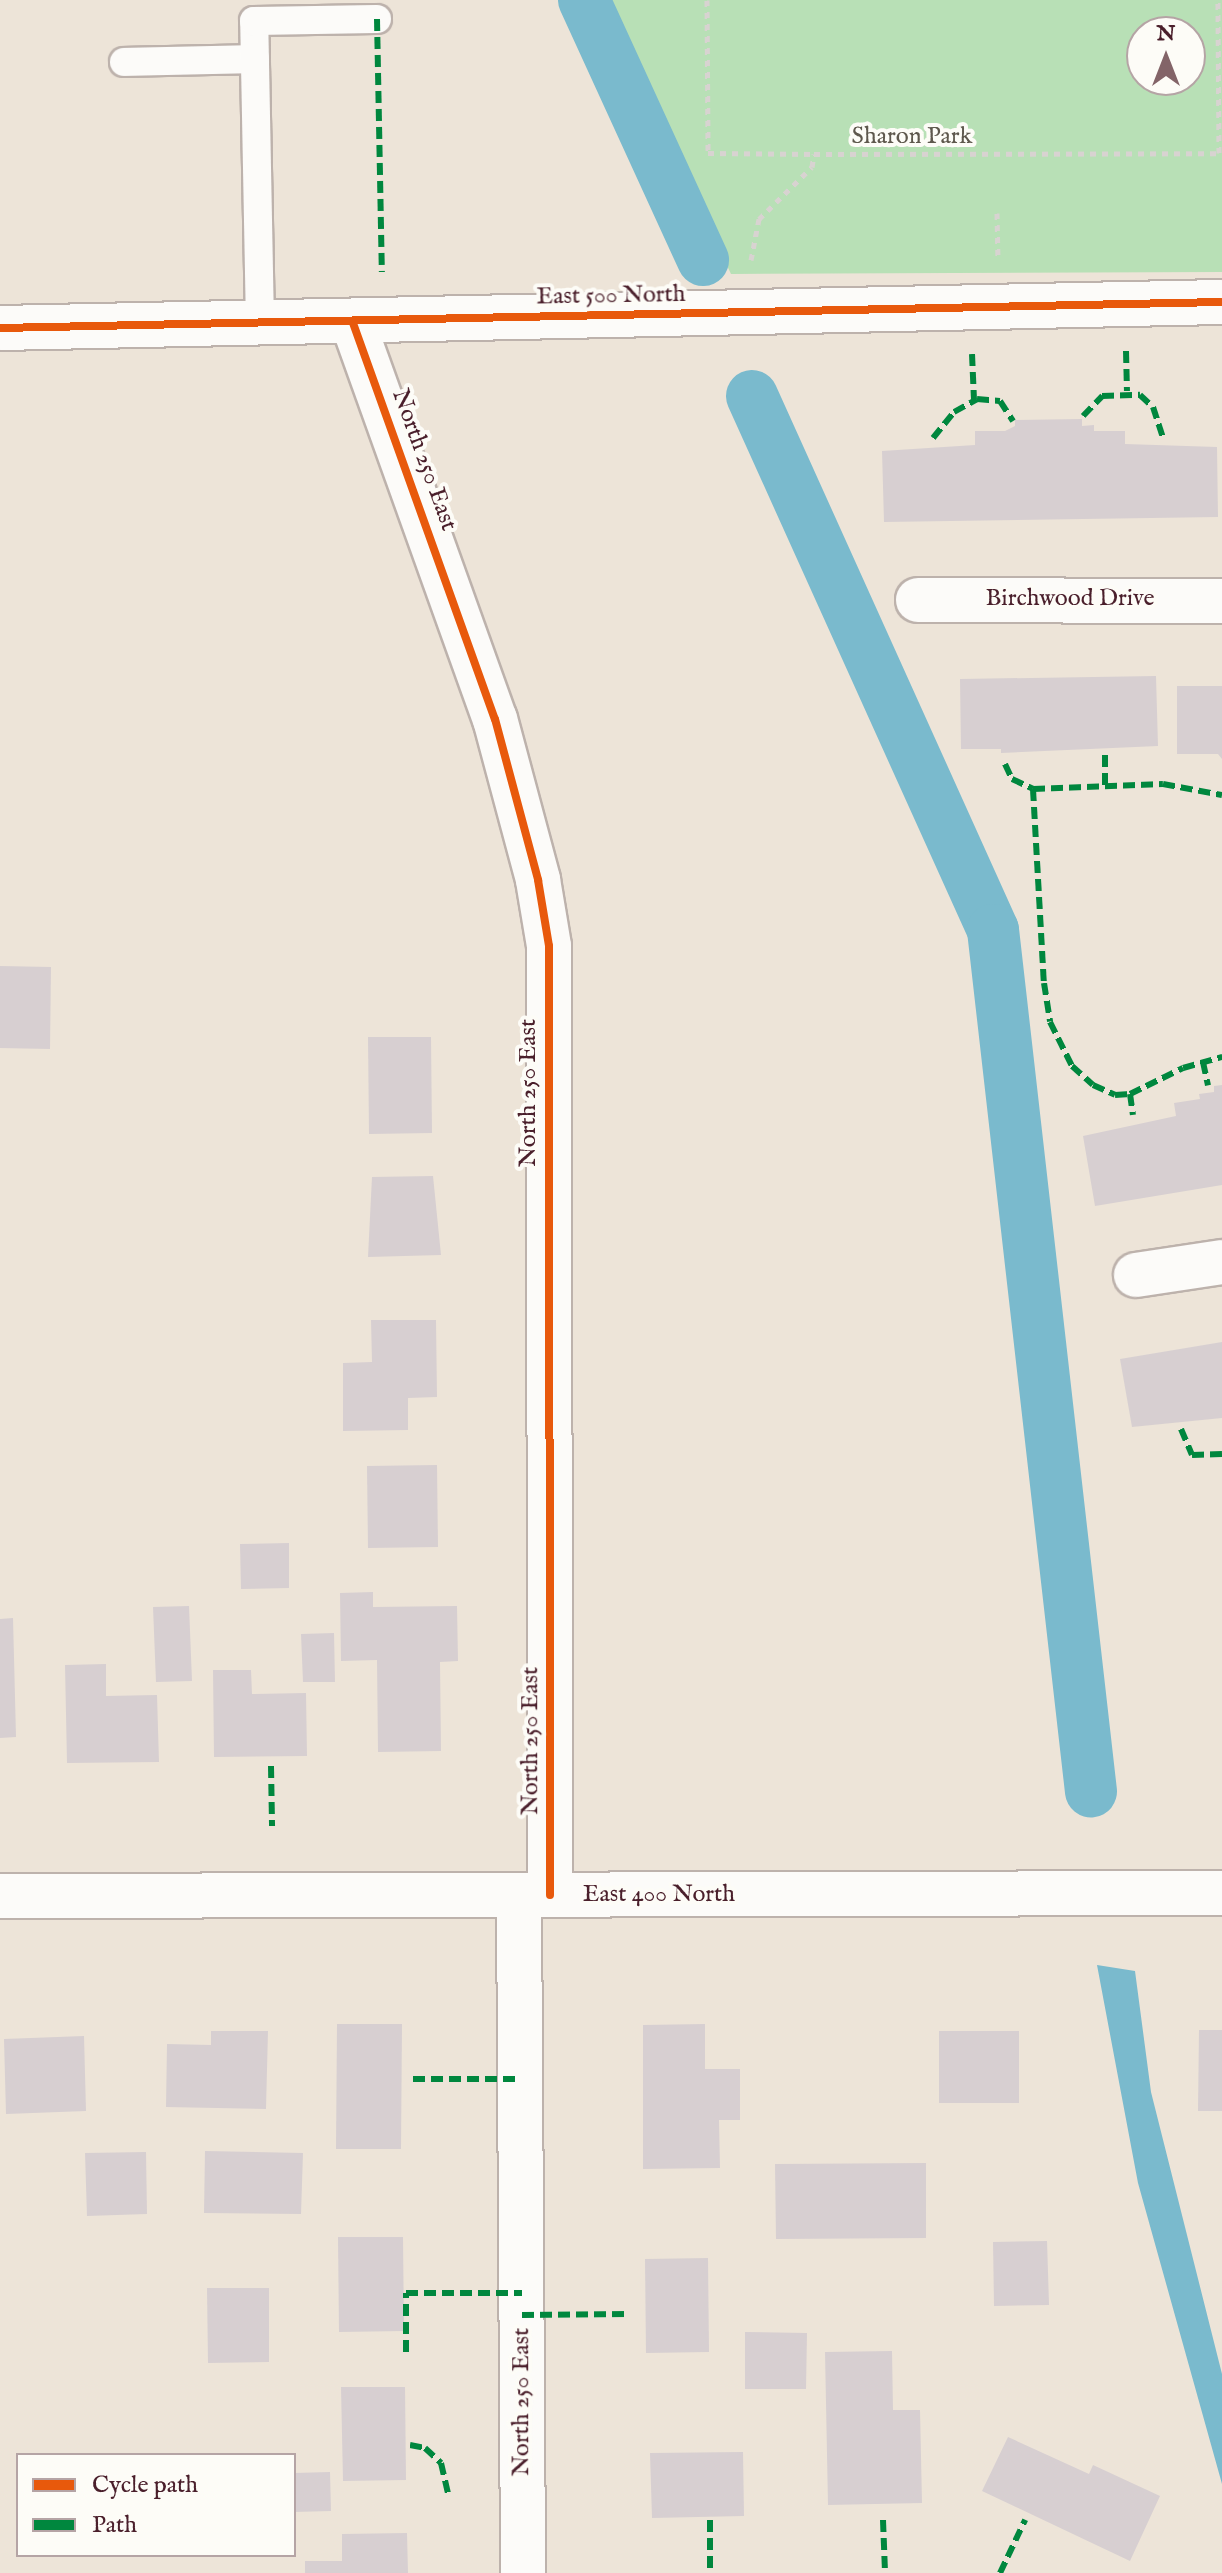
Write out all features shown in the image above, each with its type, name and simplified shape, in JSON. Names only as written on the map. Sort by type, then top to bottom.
[{"type":"street","name":"East 500 North","points":[[0,328],[353,323],[1222,302]]},
{"type":"street","name":"North 250 East","points":[[353,323],[495,719],[538,880],[549,946],[523,2573]]},
{"type":"street","name":"Birchwood Drive","points":[[918,600],[1222,601]]},
{"type":"street","points":[[1136,1275],[1222,1262]]},
{"type":"street","name":"East 400 North","points":[[0,1896],[1222,1893]]},
{"type":"lane","points":[[260,324],[254,21],[377,19]]},
{"type":"lane","points":[[124,62],[255,59]]},
{"type":"path","points":[[707,0],[708,153],[1220,154],[1218,0]]},
{"type":"path","points":[[751,260],[759,219],[812,167],[814,154]]},
{"type":"green space","name":"Sharon Park","points":[[602,0],[1222,0],[1222,272],[731,274]]},
{"type":"water","points":[[1097,1965],[1135,1971],[1151,2092],[1222,2374],[1222,2484],[1138,2183]]},
{"type":"building","points":[[1082,419],[1082,426],[1094,425],[1094,431],[1125,431],[1125,444],[1217,447],[1218,517],[884,522],[882,451],[975,445],[975,431],[1005,431],[1015,426],[1015,420]]},
{"type":"building","points":[[1156,676],[1158,746],[1001,753],[1001,749],[961,749],[960,679]]},
{"type":"building","points":[[1177,686],[1222,686],[1222,759],[1218,754],[1177,754]]},
{"type":"building","points":[[0,966],[51,967],[50,1049],[0,1048]]},
{"type":"building","points":[[368,1037],[431,1037],[432,1133],[369,1134]]},
{"type":"building","points":[[1222,1085],[1222,1185],[1095,1206],[1083,1136],[1176,1116],[1174,1103],[1200,1099],[1199,1094],[1214,1092],[1214,1086]]},
{"type":"building","points":[[433,1176],[441,1255],[368,1257],[372,1177]]},
{"type":"building","points":[[371,1320],[436,1320],[437,1397],[408,1398],[408,1430],[343,1431],[343,1363],[372,1362]]},
{"type":"building","points":[[1222,1342],[1222,1418],[1132,1427],[1120,1359]]},
{"type":"building","points":[[437,1465],[438,1547],[368,1548],[367,1466]]},
{"type":"building","points":[[289,1543],[289,1588],[241,1589],[240,1544]]},
{"type":"building","points":[[373,1592],[373,1607],[457,1606],[458,1661],[440,1662],[441,1751],[378,1752],[377,1660],[341,1661],[340,1593]]},
{"type":"building","points":[[189,1606],[192,1681],[156,1682],[153,1607]]},
{"type":"building","points":[[13,1618],[16,1737],[0,1738],[0,1619]]},
{"type":"building","points":[[334,1633],[335,1682],[303,1682],[301,1634]]},
{"type":"building","points":[[106,1664],[106,1696],[157,1695],[159,1762],[67,1763],[65,1665]]},
{"type":"building","points":[[213,1670],[251,1670],[252,1694],[306,1693],[307,1756],[214,1757]]},
{"type":"building","points":[[337,2024],[402,2024],[401,2149],[336,2149]]},
{"type":"building","points":[[705,2024],[705,2069],[740,2069],[740,2120],[719,2120],[720,2168],[643,2169],[643,2025]]},
{"type":"building","points":[[1199,2030],[1222,2030],[1222,2111],[1198,2111]]},
{"type":"building","points":[[211,2031],[268,2031],[266,2109],[166,2107],[167,2044],[211,2045]]},
{"type":"building","points":[[939,2031],[1019,2031],[1019,2103],[939,2103]]},
{"type":"building","points":[[84,2036],[86,2111],[6,2114],[4,2039]]},
{"type":"building","points":[[205,2151],[303,2153],[301,2214],[204,2213]]},
{"type":"building","points":[[146,2152],[147,2214],[87,2216],[85,2153]]},
{"type":"building","points":[[926,2163],[926,2238],[776,2239],[775,2164]]},
{"type":"building","points":[[338,2237],[403,2237],[404,2331],[339,2332]]},
{"type":"building","points":[[1047,2241],[1049,2305],[994,2306],[993,2242]]},
{"type":"building","points":[[708,2258],[709,2352],[646,2353],[645,2259]]},
{"type":"building","points":[[207,2288],[269,2288],[269,2362],[208,2363]]},
{"type":"building","points":[[745,2332],[807,2333],[806,2389],[745,2389]]},
{"type":"building","points":[[892,2351],[893,2410],[920,2410],[922,2503],[828,2505],[825,2352]]},
{"type":"building","points":[[341,2387],[405,2387],[406,2480],[343,2481]]},
{"type":"building","points":[[1008,2437],[1089,2474],[1093,2465],[1160,2496],[1130,2561],[982,2491]]},
{"type":"building","points":[[743,2452],[744,2516],[652,2518],[650,2453]]},
{"type":"building","points":[[330,2472],[331,2511],[296,2512],[296,2473]]},
{"type":"building","points":[[407,2533],[408,2573],[305,2573],[305,2561],[342,2561],[342,2534]]},
{"type":"waterway","points":[[584,0],[703,260]]},
{"type":"waterway","points":[[752,396],[993,930],[1091,1791]]},
{"type":"marked path","points":[[377,19],[382,272]]},
{"type":"marked path","points":[[1126,351],[1127,391]]},
{"type":"marked path","points":[[972,354],[974,400]]},
{"type":"marked path","points":[[1083,416],[1102,396],[1140,395],[1153,407],[1163,437]]},
{"type":"marked path","points":[[933,438],[954,412],[977,399],[1000,401],[1013,421]]},
{"type":"marked path","points":[[1105,755],[1105,787]]},
{"type":"marked path","points":[[1005,764],[1012,779],[1033,789],[1163,784],[1222,795]]},
{"type":"marked path","points":[[1033,789],[1044,983],[1050,1022],[1072,1066],[1093,1085],[1115,1095],[1130,1094],[1183,1068],[1222,1057]]},
{"type":"marked path","points":[[1203,1062],[1208,1085]]},
{"type":"marked path","points":[[1130,1094],[1133,1115]]},
{"type":"marked path","points":[[1181,1429],[1192,1455],[1222,1454]]},
{"type":"marked path","points":[[271,1766],[272,1826]]},
{"type":"marked path","points":[[413,2079],[520,2079]]},
{"type":"marked path","points":[[406,2352],[406,2293],[522,2293]]},
{"type":"marked path","points":[[522,2315],[628,2314]]},
{"type":"marked path","points":[[410,2445],[425,2448],[441,2463],[449,2497]]},
{"type":"marked path","points":[[710,2520],[710,2573]]},
{"type":"marked path","points":[[883,2520],[885,2573]]},
{"type":"marked path","points":[[1000,2573],[1025,2520]]},
{"type":"cycle path","points":[[0,328],[1222,302]]},
{"type":"cycle path","points":[[353,323],[495,719],[538,880],[549,946],[550,1895]]}]
